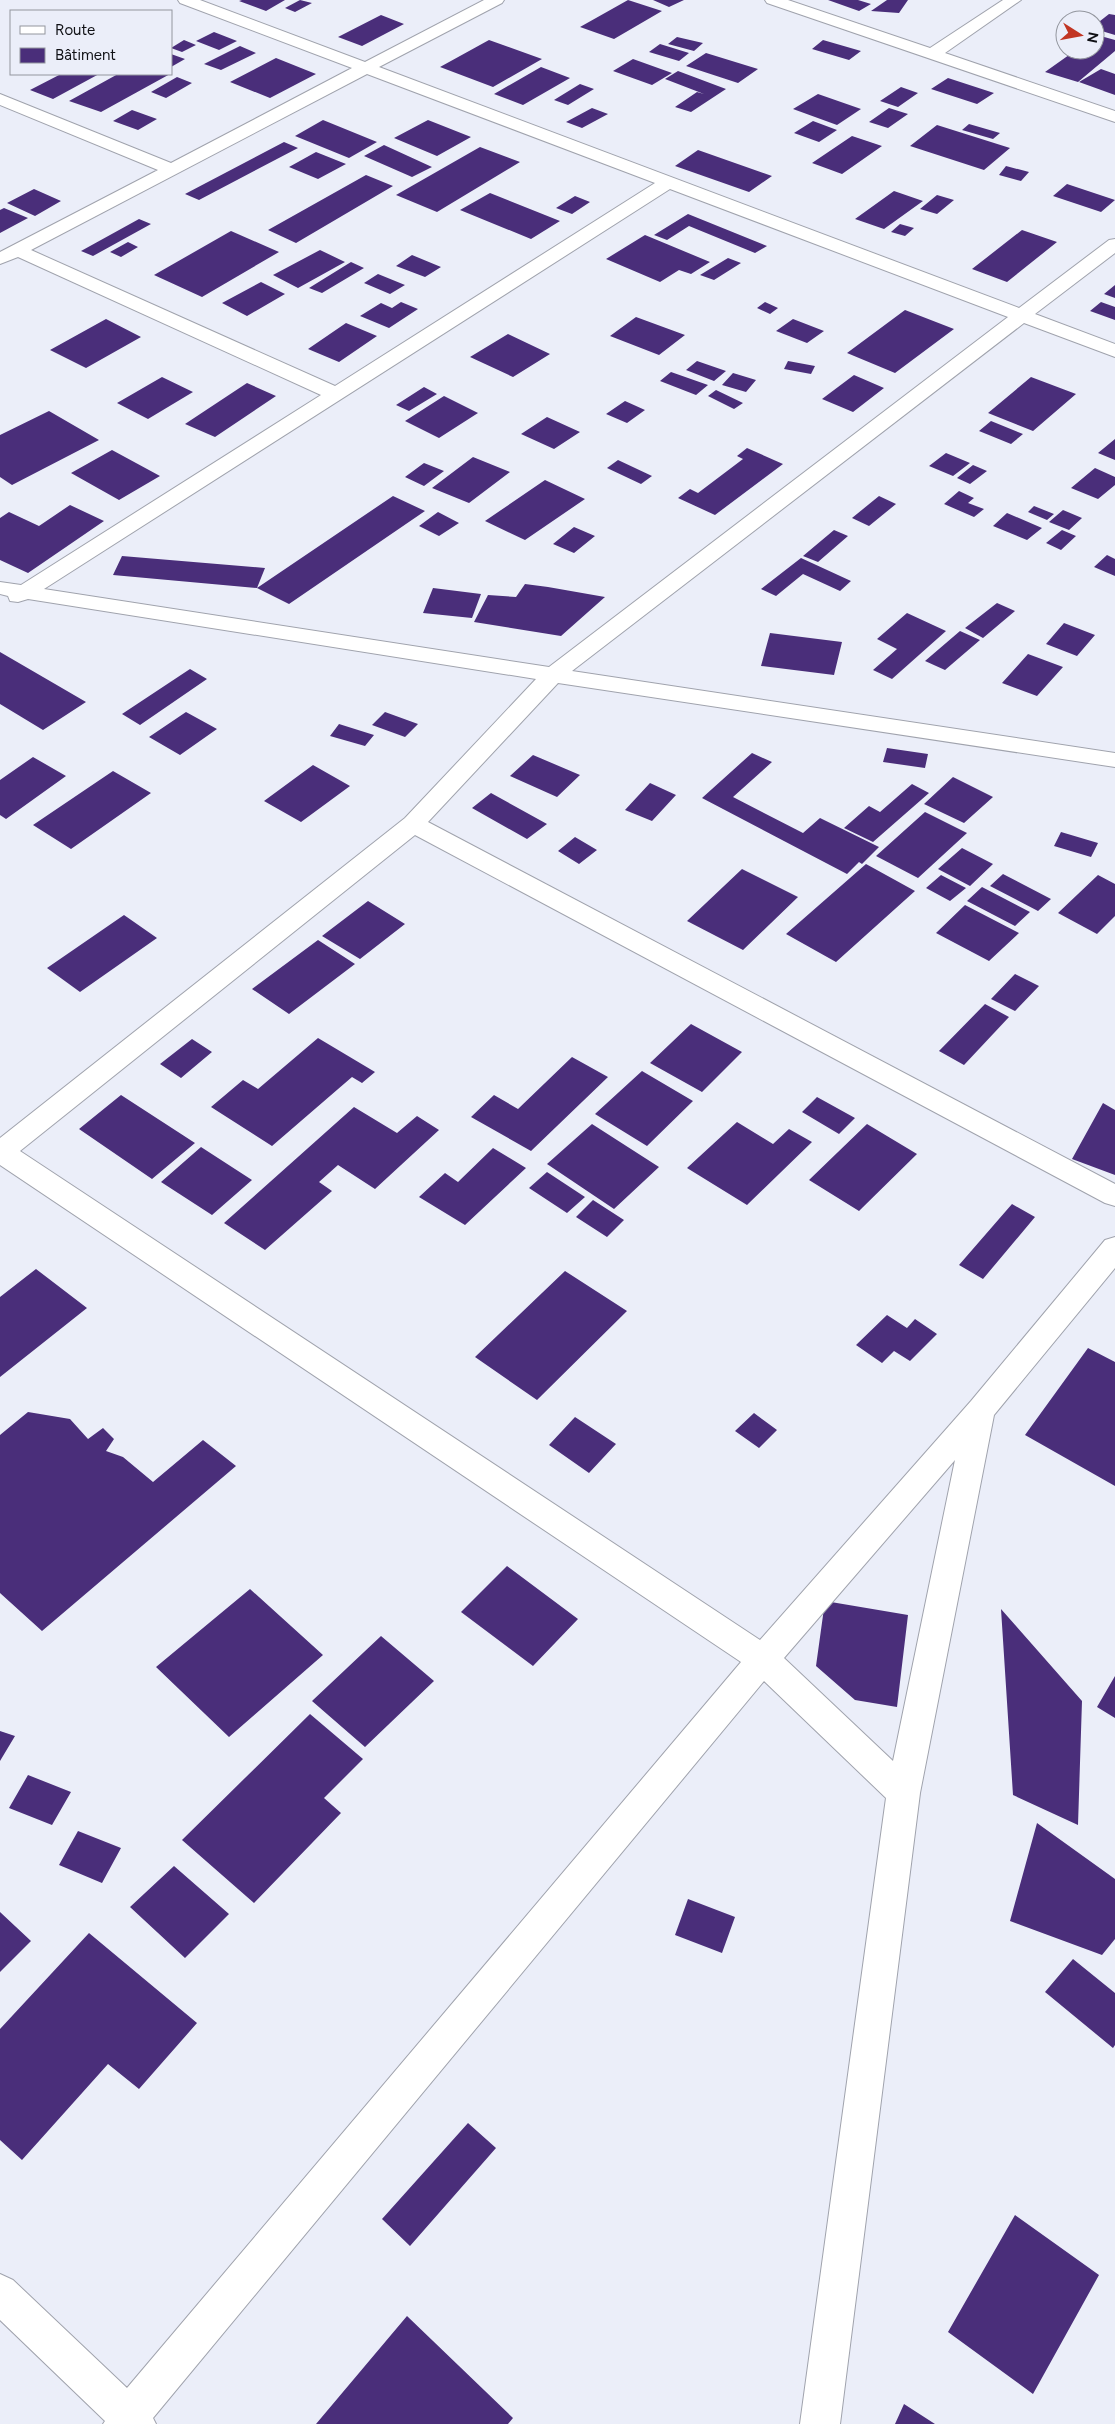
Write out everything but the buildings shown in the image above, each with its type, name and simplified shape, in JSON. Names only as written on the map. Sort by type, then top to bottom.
[{"type":"street","points":[[186,0],[1115,352]]},
{"type":"street","points":[[0,259],[496,0]]},
{"type":"street","points":[[773,0],[1115,117]]},
{"type":"street","points":[[933,54],[1013,0]]},
{"type":"street","points":[[0,99],[171,170]]},
{"type":"street","points":[[0,607],[668,182]]},
{"type":"street","points":[[903,1793],[763,1659],[1,1152],[412,824],[553,675],[1115,244]]},
{"type":"street","points":[[17,250],[336,394]]},
{"type":"street","points":[[0,588],[553,675],[1115,760]]},
{"type":"street","points":[[412,824],[1115,1196]]},
{"type":"street","points":[[0,2293],[130,2422],[763,1659],[980,1410],[1115,1248]]},
{"type":"street","points":[[820,2424],[903,1793],[980,1410]]}]
